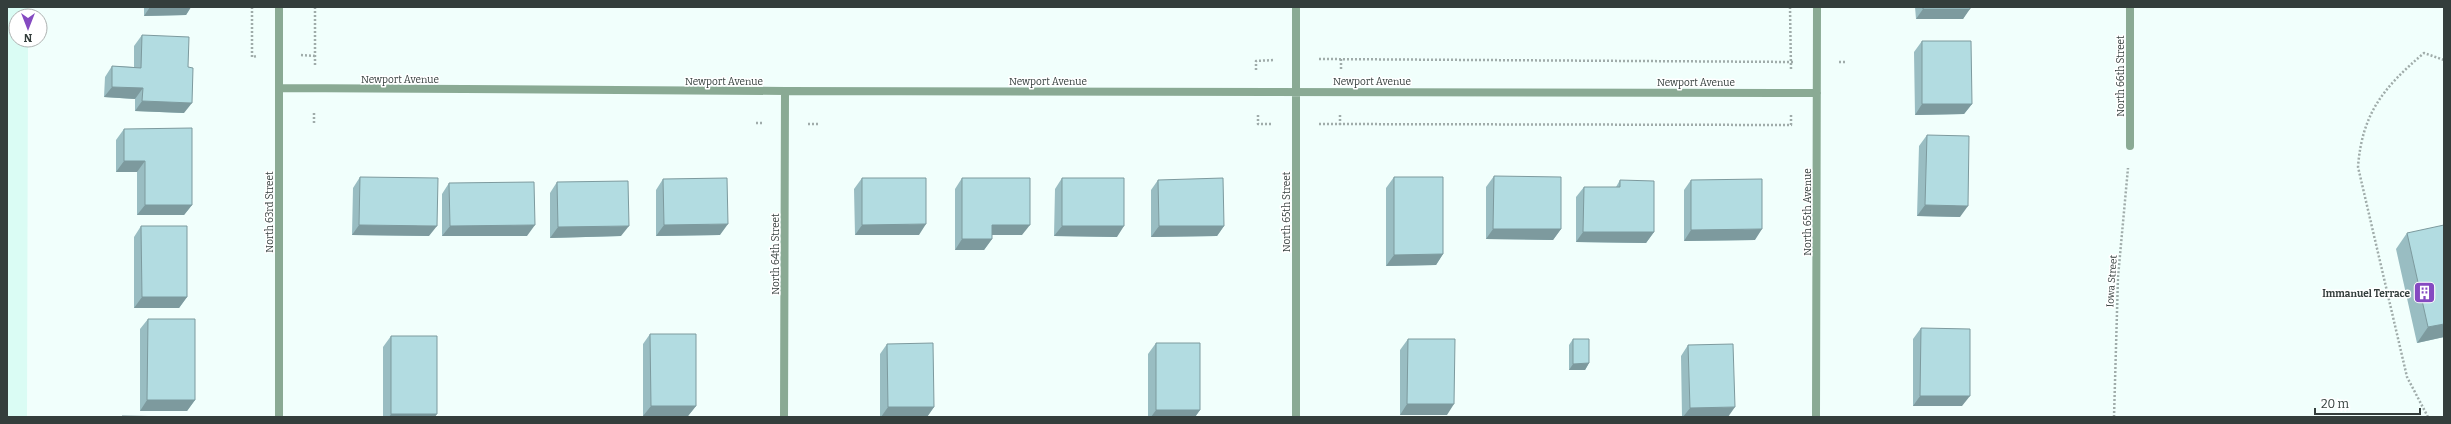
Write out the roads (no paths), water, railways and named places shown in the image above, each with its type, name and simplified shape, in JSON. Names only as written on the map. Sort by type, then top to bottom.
[{"type":"street","name":"North 63rd Street","points":[[279,7],[279,417]]},
{"type":"street","name":"North 65th Street","points":[[1296,7],[1296,417]]},
{"type":"street","name":"North 65th Avenue","points":[[1816,417],[1817,7]]},
{"type":"street","name":"North 66th Street","points":[[2130,7],[2130,146]]},
{"type":"street","name":"Newport Avenue","points":[[280,88],[785,91],[1817,93]]},
{"type":"street","name":"North 64th Street","points":[[784,417],[785,91]]},
{"type":"place","name":"Immanuel Terrace","points":[[2425,293]]}]
